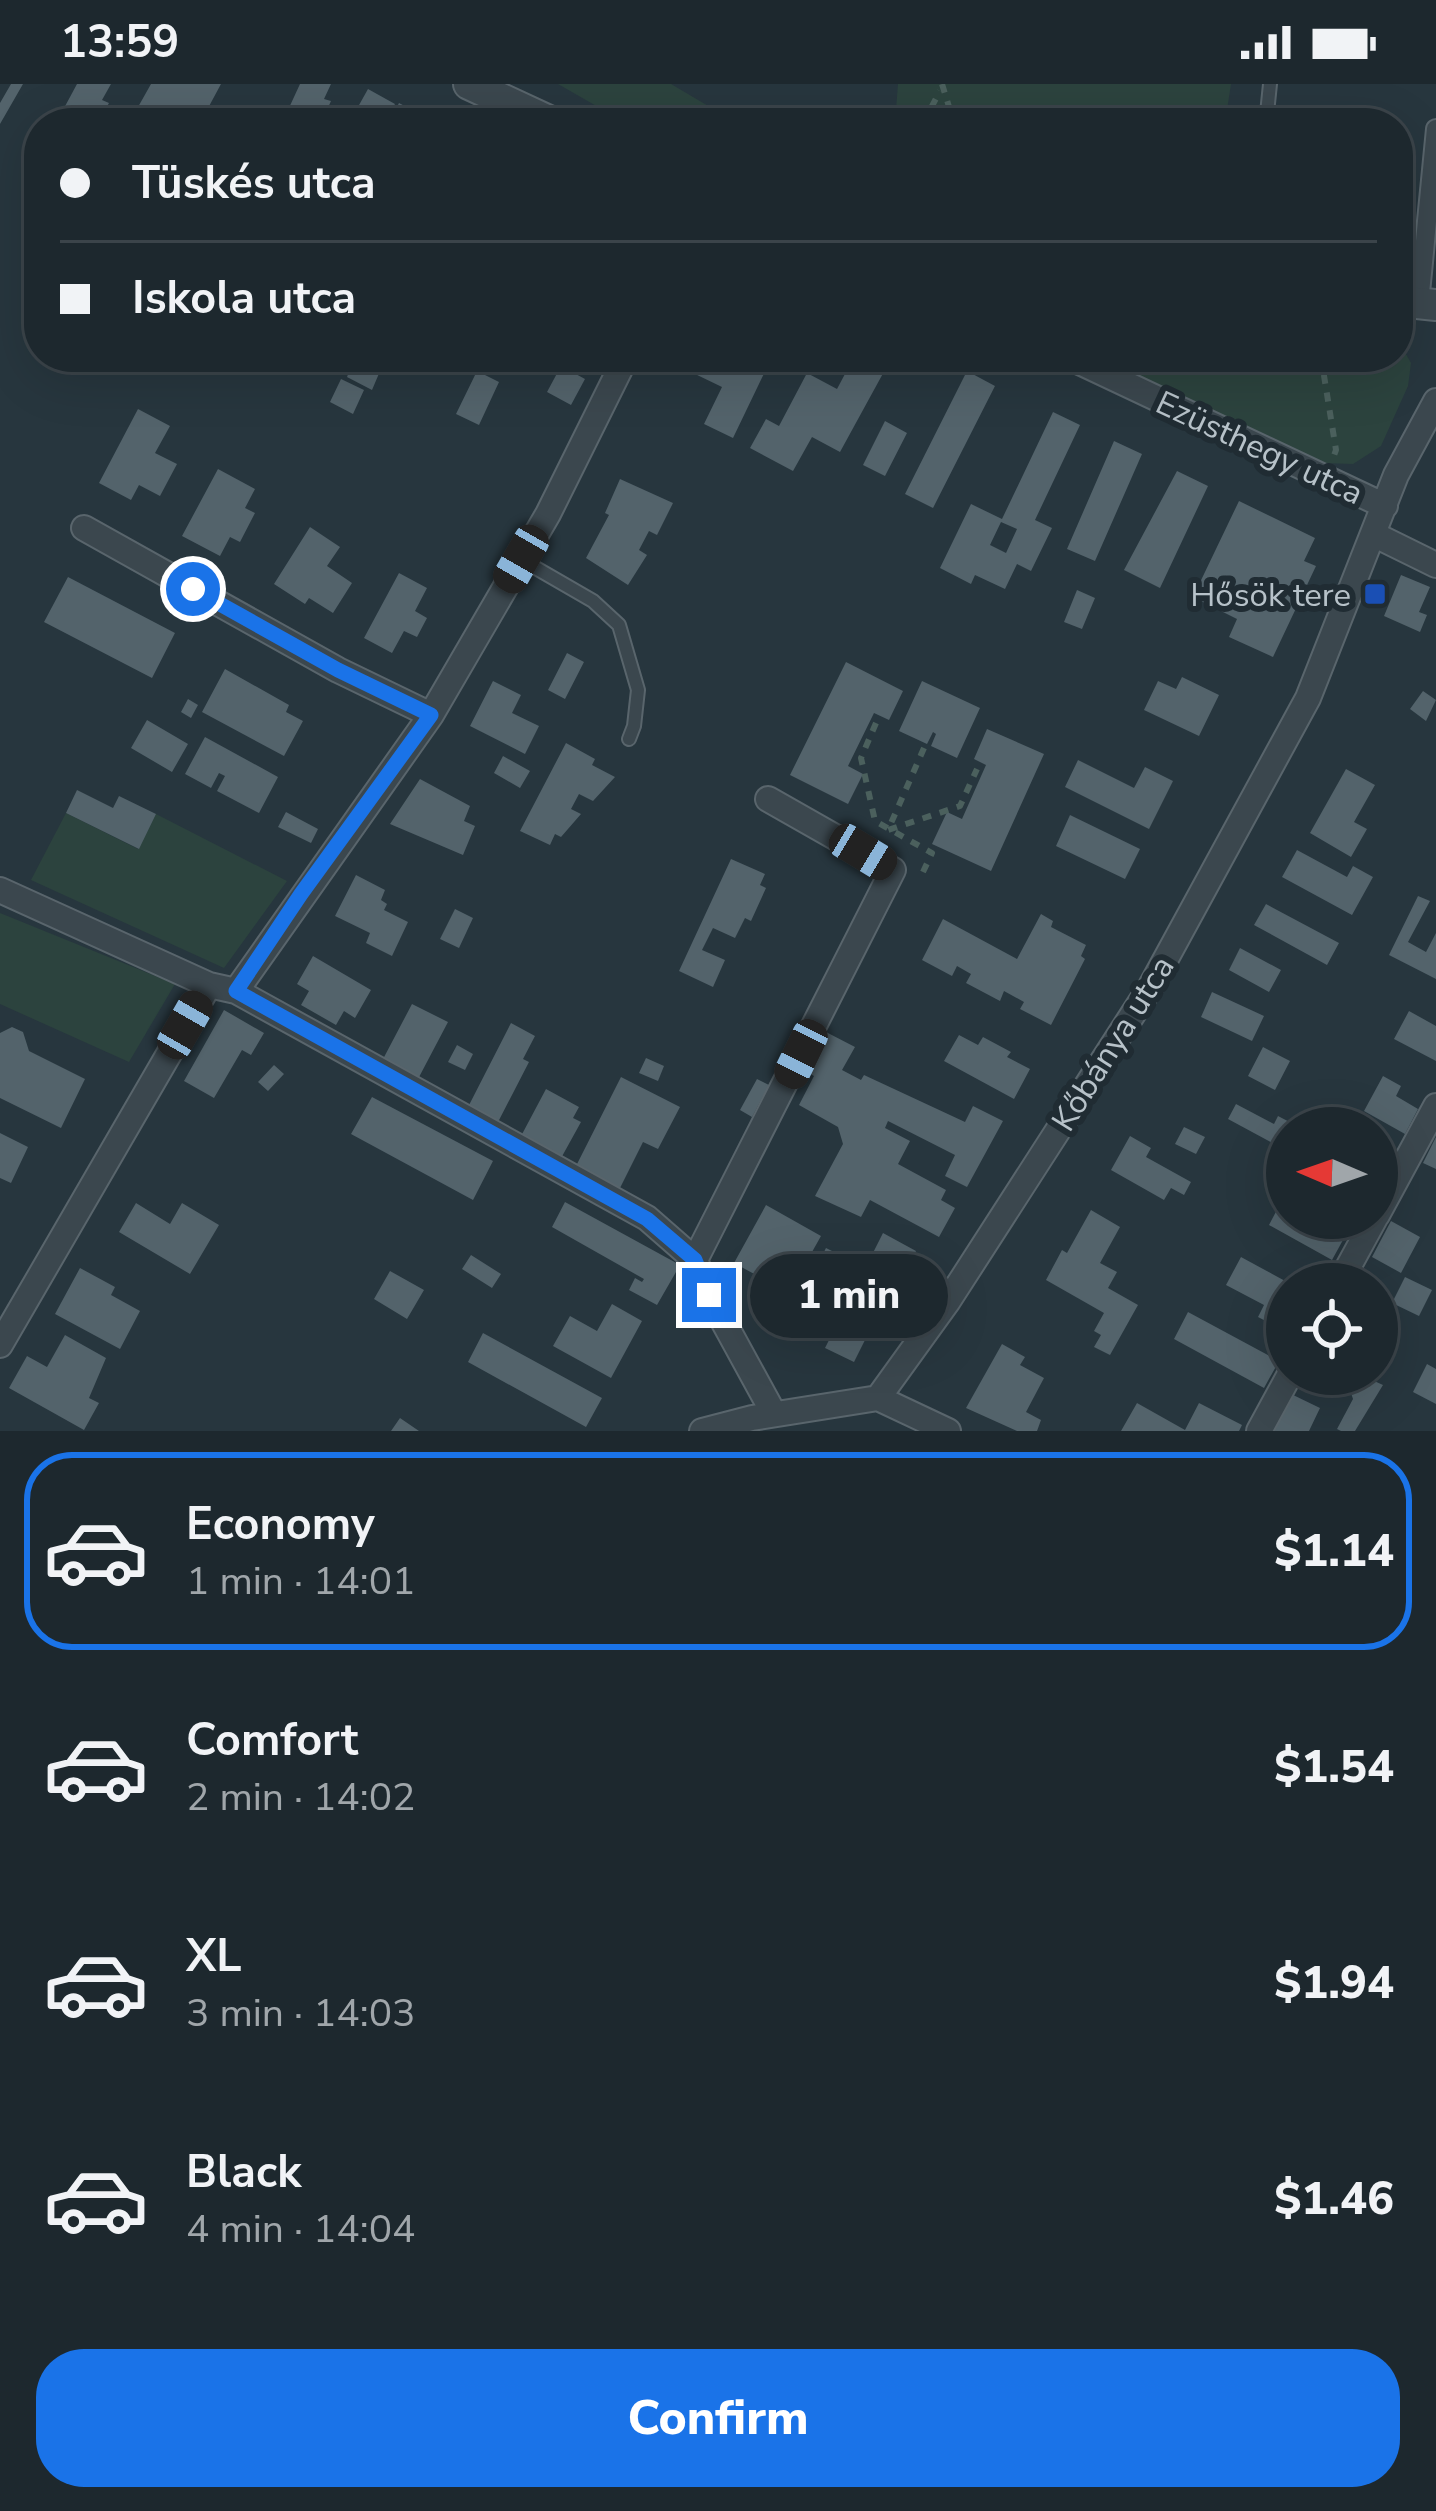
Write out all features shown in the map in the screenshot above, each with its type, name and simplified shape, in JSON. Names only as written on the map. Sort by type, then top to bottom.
[{"type":"street","points":[[469,84],[521,108]]},
{"type":"street","points":[[1418,303],[1436,129]]},
{"type":"street","points":[[236,991],[431,715],[548,514],[619,372]]},
{"type":"street","name":"Ezüsthegy utca","points":[[1101,372],[1385,506]]},
{"type":"street","points":[[1385,506],[1436,401]]},
{"type":"street","name":"Kőbánya utca","points":[[878,1399],[948,1301],[1151,986],[1308,698],[1385,506]]},
{"type":"street","points":[[84,528],[338,670],[431,715]]},
{"type":"street","points":[[1375,536],[1436,565]]},
{"type":"street","points":[[695,1260],[893,870],[768,800]]},
{"type":"street","points":[[0,890],[209,985],[236,991],[647,1219],[695,1260],[709,1295],[775,1414]]},
{"type":"street","points":[[0,1345],[209,985]]},
{"type":"street","points":[[1398,1176],[1436,1106]]},
{"type":"street","points":[[1259,1431],[1279,1395]]},
{"type":"street","points":[[702,1431],[775,1414],[878,1399],[948,1431]]},
{"type":"lane","points":[[521,559],[593,601],[619,625],[638,690],[628,739]]},
{"type":"path","points":[[1323,372],[1336,450],[1324,477]]},
{"type":"path","points":[[876,723],[861,758],[875,820],[932,854],[922,874]]},
{"type":"path","points":[[887,830],[924,748]]},
{"type":"path","points":[[887,830],[960,806],[977,769]]},
{"type":"green space","points":[[558,84],[671,84],[712,108],[600,108]]},
{"type":"green space","points":[[898,84],[1231,84],[1227,108],[896,108]]},
{"type":"green space","points":[[1131,372],[1410,372],[1381,446],[1353,464],[1323,463]]},
{"type":"green space","points":[[66,813],[138,849],[156,814],[287,881],[224,968],[31,880]]},
{"type":"green space","points":[[0,913],[175,984],[129,1062],[0,1004]]},
{"type":"building","points":[[11,84],[23,84],[0,124],[0,103]]},
{"type":"building","points":[[77,84],[111,84],[102,100],[109,103],[106,108],[64,108]]},
{"type":"building","points":[[151,84],[221,84],[208,108],[137,108]]},
{"type":"building","points":[[300,84],[331,84],[324,99],[331,101],[328,108],[289,108]]},
{"type":"building","points":[[368,89],[395,104],[393,108],[357,108]]},
{"type":"building","points":[[349,372],[380,372],[372,390],[347,377]]},
{"type":"building","points":[[477,372],[499,382],[479,425],[456,414]]},
{"type":"building","points":[[558,372],[585,379],[571,405],[547,392]]},
{"type":"building","points":[[765,372],[733,438],[704,424],[722,387],[693,373]]},
{"type":"building","points":[[846,372],[884,372],[840,452],[812,437],[793,471],[750,448],[766,419],[779,426],[807,373],[837,389]]},
{"type":"building","points":[[966,372],[995,386],[933,508],[905,494]]},
{"type":"building","points":[[341,379],[364,390],[353,414],[330,402]]},
{"type":"building","points":[[138,409],[170,426],[155,453],[177,464],[160,496],[139,485],[131,500],[99,483]]},
{"type":"building","points":[[1053,412],[1080,425],[1035,520],[1052,528],[1031,571],[1017,564],[1005,589],[975,575],[971,584],[940,568],[971,504],[1002,519]],"holes":[[[1001,522],[1017,529],[1006,553],[990,545]]]},
{"type":"building","points":[[885,421],[907,433],[885,476],[863,465]]},
{"type":"building","points":[[1114,441],[1142,454],[1095,561],[1067,549]]},
{"type":"building","points":[[218,469],[255,489],[245,508],[255,513],[240,542],[230,537],[220,556],[182,536]]},
{"type":"building","points":[[1177,471],[1208,486],[1160,588],[1124,570]]},
{"type":"building","points":[[620,479],[673,503],[657,535],[649,531],[639,550],[647,555],[628,585],[586,558],[609,515],[605,513]]},
{"type":"building","points":[[1239,501],[1315,538],[1304,561],[1316,566],[1273,657],[1229,637],[1237,619],[1193,597]]},
{"type":"building","points":[[310,527],[340,547],[327,566],[352,583],[333,613],[309,598],[305,604],[274,584]]},
{"type":"building","points":[[399,573],[427,588],[415,611],[427,618],[417,637],[404,631],[392,653],[364,638]]},
{"type":"building","points":[[1401,575],[1430,587],[1419,612],[1427,615],[1420,632],[1384,616]]},
{"type":"building","points":[[68,577],[175,633],[152,678],[44,622]]},
{"type":"building","points":[[1077,590],[1095,598],[1082,629],[1064,622]]},
{"type":"building","points":[[567,653],[584,662],[565,699],[548,690]]},
{"type":"building","points":[[846,662],[903,691],[889,720],[874,713],[848,766],[863,774],[848,804],[790,775]]},
{"type":"building","points":[[225,669],[289,705],[286,712],[303,721],[284,756],[202,712]]},
{"type":"building","points":[[1182,677],[1219,695],[1199,736],[1144,710],[1158,681],[1176,689]]},
{"type":"building","points":[[493,681],[521,695],[512,713],[539,726],[525,754],[470,726]]},
{"type":"building","points":[[922,681],[980,708],[957,758],[931,746],[933,732],[927,744],[899,731]]},
{"type":"building","points":[[1423,691],[1436,700],[1426,721],[1410,709]]},
{"type":"building","points":[[188,699],[198,705],[191,718],[181,712]]},
{"type":"building","points":[[147,720],[188,744],[172,772],[131,748]]},
{"type":"building","points":[[987,729],[1044,754],[991,871],[932,844],[947,812],[962,819],[986,765],[974,759]]},
{"type":"building","points":[[205,737],[278,777],[259,813],[217,791],[225,776],[219,773],[211,788],[185,774]]},
{"type":"building","points":[[566,743],[615,777],[593,801],[579,794],[571,809],[581,814],[561,837],[555,834],[550,845],[520,831]]},
{"type":"building","points":[[503,756],[530,771],[520,788],[494,773]]},
{"type":"building","points":[[1078,760],[1134,788],[1145,767],[1173,781],[1149,829],[1065,787]]},
{"type":"building","points":[[1346,769],[1375,785],[1354,822],[1367,829],[1351,857],[1310,833]]},
{"type":"building","points":[[420,779],[470,806],[464,821],[475,826],[463,855],[390,824]]},
{"type":"building","points":[[77,790],[113,808],[119,796],[156,814],[139,849],[66,813]]},
{"type":"building","points":[[286,812],[318,829],[311,843],[278,827]]},
{"type":"building","points":[[1070,815],[1140,849],[1125,879],[1056,846]]},
{"type":"building","points":[[1297,850],[1347,877],[1353,866],[1373,877],[1352,915],[1282,877]]},
{"type":"building","points":[[731,859],[765,874],[760,885],[766,888],[751,921],[745,918],[735,938],[713,928],[702,950],[725,960],[713,987],[679,971]]},
{"type":"building","points":[[356,875],[385,890],[384,910],[408,922],[392,956],[366,943],[370,933],[335,916]]},
{"type":"building","points":[[1418,896],[1430,901],[1408,942],[1426,952],[1436,933],[1436,979],[1389,955]]},
{"type":"building","points":[[1266,904],[1339,943],[1327,965],[1254,925]]},
{"type":"building","points":[[455,909],[473,918],[459,948],[440,939]]},
{"type":"building","points":[[1041,914],[1053,921],[1051,927],[1086,945],[1081,956],[1085,959],[1051,1025],[1020,1009],[1024,1002],[1004,991],[1000,1001],[966,983],[971,974],[957,966],[952,976],[922,960],[943,919],[1017,959]]},
{"type":"building","points":[[1240,948],[1281,970],[1269,992],[1229,970]]},
{"type":"building","points":[[313,956],[371,990],[355,1018],[344,1011],[336,1025],[301,1005],[309,991],[297,984]]},
{"type":"building","points":[[1212,992],[1264,1016],[1252,1041],[1201,1017]]},
{"type":"building","points":[[412,1004],[448,1022],[418,1079],[382,1061]]},
{"type":"building","points":[[224,1010],[264,1033],[251,1055],[242,1050],[214,1098],[184,1081]]},
{"type":"building","points":[[1409,1011],[1436,1026],[1436,1061],[1394,1039]]},
{"type":"building","points":[[511,1023],[535,1036],[523,1059],[529,1062],[497,1124],[467,1109]]},
{"type":"building","points":[[12,1027],[23,1032],[29,1051],[85,1079],[61,1128],[0,1098],[0,1033]]},
{"type":"building","points":[[826,1032],[855,1047],[842,1070],[861,1080],[864,1075],[965,1122],[973,1106],[1003,1121],[967,1187],[945,1176],[955,1155],[888,1121],[885,1128],[910,1141],[898,1164],[946,1190],[941,1200],[955,1208],[939,1237],[870,1200],[861,1217],[815,1196],[843,1144],[838,1127],[799,1105],[814,1076],[805,1071]]},
{"type":"building","points":[[959,1035],[978,1045],[983,1037],[1030,1069],[1014,1099],[944,1061]]},
{"type":"building","points":[[457,1045],[473,1054],[465,1070],[448,1062]]},
{"type":"building","points":[[1263,1047],[1290,1061],[1275,1090],[1248,1076]]},
{"type":"building","points":[[646,1058],[664,1066],[658,1081],[639,1073]]},
{"type":"building","points":[[274,1065],[284,1074],[268,1091],[258,1082]]},
{"type":"building","points":[[1383,1076],[1401,1086],[1396,1096],[1418,1109],[1405,1134],[1398,1130],[1398,1107],[1366,1107]]},
{"type":"building","points":[[621,1077],[680,1107],[658,1149],[643,1142],[618,1192],[574,1170]]},
{"type":"building","points":[[757,1079],[769,1085],[752,1117],[740,1110]]},
{"type":"building","points":[[546,1089],[579,1107],[573,1118],[581,1122],[560,1160],[520,1138]]},
{"type":"building","points":[[372,1097],[493,1161],[473,1200],[351,1134]]},
{"type":"building","points":[[1236,1104],[1266,1120],[1266,1140],[1228,1119]]},
{"type":"building","points":[[1184,1127],[1205,1137],[1196,1154],[1175,1144]]},
{"type":"building","points":[[0,1133],[28,1147],[11,1183],[0,1178]]},
{"type":"building","points":[[1130,1136],[1151,1148],[1146,1157],[1191,1182],[1184,1195],[1171,1188],[1164,1200],[1111,1170]]},
{"type":"building","points":[[1436,1137],[1436,1169],[1423,1163]]},
{"type":"building","points":[[565,1202],[680,1265],[657,1305],[629,1290],[635,1278],[644,1279],[552,1227]]},
{"type":"building","points":[[136,1203],[170,1224],[182,1203],[219,1225],[190,1274],[119,1232]]},
{"type":"building","points":[[766,1205],[821,1236],[789,1293],[734,1263]]},
{"type":"building","points":[[1091,1210],[1120,1227],[1100,1263],[1117,1272],[1108,1288],[1138,1305],[1110,1355],[1094,1347],[1101,1335],[1094,1331],[1104,1313],[1046,1280]]},
{"type":"building","points":[[1398,1225],[1420,1237],[1401,1273],[1398,1263],[1372,1257],[1382,1239],[1398,1239]]},
{"type":"building","points":[[883,1233],[916,1251],[910,1263],[916,1266],[901,1293],[885,1284],[871,1313],[877,1316],[854,1362],[825,1348]]},
{"type":"building","points":[[1294,1239],[1344,1239],[1332,1260]]},
{"type":"building","points":[[826,1248],[854,1262],[815,1339],[787,1325]]},
{"type":"building","points":[[471,1255],[501,1274],[492,1288],[462,1269]]},
{"type":"building","points":[[1241,1257],[1266,1271],[1266,1321],[1258,1317],[1264,1305],[1226,1285]]},
{"type":"building","points":[[80,1268],[115,1287],[111,1295],[140,1311],[120,1349],[55,1314]]},
{"type":"building","points":[[390,1271],[424,1290],[407,1319],[374,1299]]},
{"type":"building","points":[[1405,1277],[1432,1290],[1419,1316],[1398,1306]]},
{"type":"building","points":[[612,1304],[642,1321],[611,1378],[553,1346],[570,1316],[597,1331]]},
{"type":"building","points":[[1188,1312],[1266,1354],[1266,1384],[1264,1388],[1174,1339]]},
{"type":"building","points":[[483,1333],[602,1398],[586,1427],[468,1362]]},
{"type":"building","points":[[65,1335],[106,1358],[89,1398],[99,1403],[84,1430],[9,1388],[27,1356],[47,1367]]},
{"type":"building","points":[[1002,1344],[1025,1357],[1020,1365],[1044,1378],[1026,1412],[1041,1420],[1037,1431],[1017,1431],[966,1408]]},
{"type":"building","points":[[1427,1364],[1436,1369],[1436,1404],[1413,1392]]},
{"type":"building","points":[[1288,1395],[1320,1408],[1309,1431],[1272,1431]]},
{"type":"building","points":[[1352,1395],[1377,1395],[1355,1431],[1341,1431],[1337,1429]]},
{"type":"building","points":[[1137,1403],[1185,1430],[1199,1403],[1242,1425],[1239,1431],[1121,1431]]},
{"type":"building","points":[[400,1418],[419,1431],[391,1431]]},
{"type":"place","name":"Hősök tere","points":[[1375,594]]},
{"type":"route","points":[[193,589],[338,670],[431,715],[236,991],[647,1219],[695,1260],[709,1295]]}]
